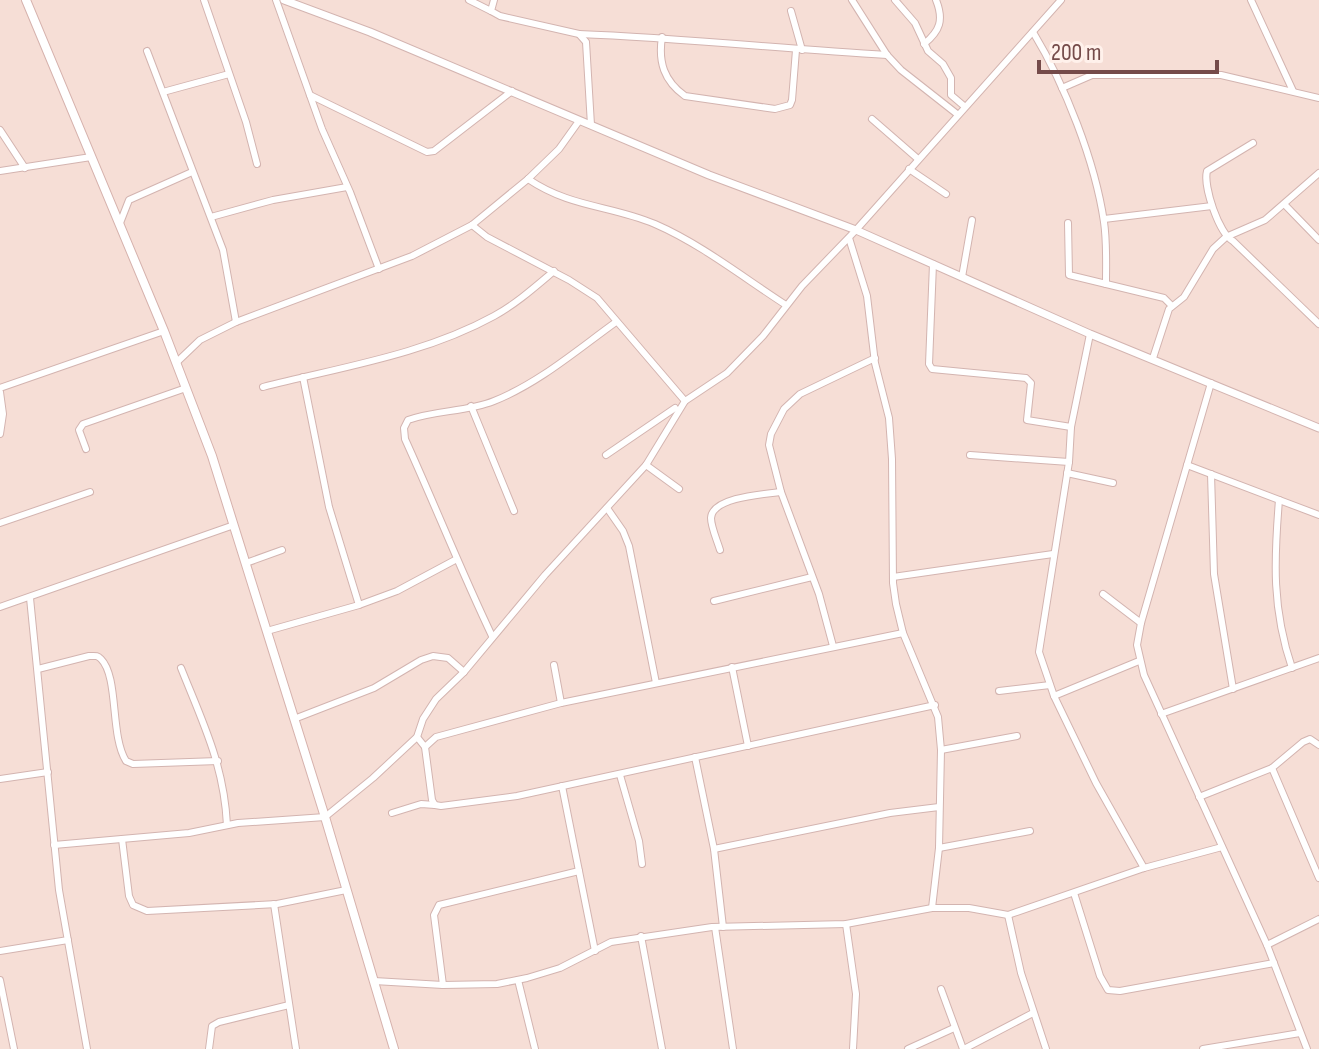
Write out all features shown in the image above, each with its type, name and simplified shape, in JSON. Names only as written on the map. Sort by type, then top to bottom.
[{"type":"main road","points":[[26,0],[177,362],[235,525],[394,1049]]},
{"type":"street","points":[[204,0],[257,164]]},
{"type":"street","points":[[276,0],[322,129],[379,269]]},
{"type":"street","points":[[284,0],[370,32],[709,175],[856,230],[1090,334],[1319,428]]},
{"type":"street","points":[[469,0],[500,16],[579,34],[662,37],[887,55]]},
{"type":"street","points":[[491,11],[494,0]]},
{"type":"street","points":[[852,0],[887,55],[901,70],[957,114]]},
{"type":"street","points":[[895,0],[915,23],[924,44],[943,64],[951,78],[951,95],[964,106]]},
{"type":"street","points":[[924,44],[936,35],[941,19],[936,0]]},
{"type":"street","points":[[54,845],[325,817],[417,737],[423,719],[436,699],[464,672],[492,636],[646,465],[685,401],[727,373],[763,336],[786,305],[1061,0]]},
{"type":"street","points":[[1251,0],[1293,91]]},
{"type":"street","points":[[662,37],[660,51],[663,70],[676,90],[685,96],[775,109],[790,105],[792,100],[799,50],[791,11]]},
{"type":"street","points":[[1033,32],[1051,61],[1082,139],[1104,219],[1106,284]]},
{"type":"street","points":[[579,34],[586,42],[591,125]]},
{"type":"street","points":[[147,51],[211,217],[227,266],[236,322]]},
{"type":"street","points":[[163,92],[229,74]]},
{"type":"street","points":[[1062,88],[1092,75],[1206,74],[1236,76],[1319,98]]},
{"type":"street","points":[[310,95],[427,152],[434,151],[512,91]]},
{"type":"street","points":[[872,119],[918,159]]},
{"type":"street","points":[[177,362],[200,340],[236,322],[412,256],[472,225],[559,149],[579,121]]},
{"type":"street","points":[[0,130],[25,168]]},
{"type":"street","points":[[1253,143],[1207,171],[1205,176],[1212,206],[1226,237],[1319,324]]},
{"type":"street","points":[[0,171],[91,157]]},
{"type":"street","points":[[909,169],[946,194]]},
{"type":"street","points":[[110,200],[129,200],[192,172]]},
{"type":"street","points":[[1153,358],[1172,306],[1184,297],[1213,249],[1226,237],[1254,227],[1285,205],[1319,173]]},
{"type":"street","points":[[528,179],[549,193],[573,202],[654,224],[786,305]]},
{"type":"street","points":[[211,217],[273,200],[347,187]]},
{"type":"street","points":[[120,223],[129,200]]},
{"type":"street","points":[[1285,205],[1319,240]]},
{"type":"street","points":[[1104,219],[1212,206]]},
{"type":"street","points":[[962,277],[972,220]]},
{"type":"street","points":[[1068,223],[1069,275],[1164,298],[1172,306]]},
{"type":"street","points":[[472,225],[487,237],[554,271],[597,298],[685,401]]},
{"type":"street","points":[[849,238],[867,296],[875,358],[889,418],[893,577],[903,633],[935,705],[941,750],[939,848],[932,908]]},
{"type":"street","points":[[933,264],[929,323],[929,364],[932,369],[1026,378],[1031,383],[1027,420],[1071,427]]},
{"type":"street","points":[[263,387],[387,358],[458,332],[494,315],[554,271]]},
{"type":"street","points":[[492,636],[455,560],[405,439],[404,428],[408,420],[426,414],[492,402],[536,379],[616,322]]},
{"type":"street","points":[[0,434],[3,414],[0,390],[164,331]]},
{"type":"street","points":[[1090,334],[1071,427],[1069,462],[1039,652],[1054,696],[1096,783],[1144,868]]},
{"type":"street","points":[[833,646],[781,492],[769,445],[784,409],[807,390],[875,358]]},
{"type":"street","points":[[303,377],[329,507],[359,605]]},
{"type":"street","points":[[1211,383],[1141,623],[1137,645],[1139,661],[1267,945],[1307,1049]]},
{"type":"street","points":[[86,449],[79,430],[83,424],[186,388]]},
{"type":"street","points":[[471,406],[514,511]]},
{"type":"street","points":[[606,455],[675,408]]},
{"type":"street","points":[[970,455],[1069,462]]},
{"type":"street","points":[[646,465],[679,489]]},
{"type":"street","points":[[1187,465],[1319,515]]},
{"type":"street","points":[[1067,473],[1113,483]]},
{"type":"street","points":[[1211,474],[1214,574],[1233,689]]},
{"type":"street","points":[[0,523],[90,492]]},
{"type":"street","points":[[720,550],[711,519],[713,511],[727,501],[781,492]]},
{"type":"street","points":[[1279,500],[1274,584],[1279,627],[1292,668]]},
{"type":"street","points":[[607,508],[629,546],[656,683]]},
{"type":"street","points":[[0,607],[235,525]]},
{"type":"street","points":[[246,563],[282,550]]},
{"type":"street","points":[[893,577],[1053,554]]},
{"type":"street","points":[[267,631],[397,591],[455,560]]},
{"type":"street","points":[[714,601],[812,577]]},
{"type":"street","points":[[1103,594],[1141,623]]},
{"type":"street","points":[[30,598],[54,845],[87,1049]]},
{"type":"street","points":[[425,747],[436,737],[561,703],[903,633]]},
{"type":"street","points":[[38,669],[89,656],[103,660],[119,746],[126,761],[133,764],[218,761]]},
{"type":"street","points":[[294,719],[374,688],[433,656],[448,658],[464,672]]},
{"type":"street","points":[[1161,714],[1319,658]]},
{"type":"street","points":[[1054,696],[1139,661]]},
{"type":"street","points":[[554,665],[561,703]]},
{"type":"street","points":[[732,667],[748,746]]},
{"type":"street","points":[[181,668],[218,761],[227,825]]},
{"type":"street","points":[[999,691],[1050,685]]},
{"type":"street","points":[[392,813],[421,804],[517,796],[935,705]]},
{"type":"street","points":[[1199,797],[1272,768],[1319,735]]},
{"type":"street","points":[[941,750],[1017,736]]},
{"type":"street","points":[[417,737],[425,747],[435,805]]},
{"type":"street","points":[[1310,739],[1319,745]]},
{"type":"street","points":[[695,757],[714,849],[723,927]]},
{"type":"street","points":[[1272,768],[1319,878]]},
{"type":"street","points":[[0,779],[48,772]]},
{"type":"street","points":[[620,775],[639,841],[642,864]]},
{"type":"street","points":[[562,786],[595,951]]},
{"type":"street","points":[[714,849],[890,813],[939,807]]},
{"type":"street","points":[[939,848],[1030,831]]},
{"type":"street","points":[[122,839],[129,896],[133,905],[147,911],[274,904],[346,890]]},
{"type":"street","points":[[374,981],[497,984],[560,968],[611,942],[715,927],[846,924],[932,908],[969,908],[1008,915],[1144,868],[1222,847]]},
{"type":"street","points":[[443,985],[434,915],[439,905],[579,871]]},
{"type":"street","points":[[1074,893],[1100,976],[1108,990],[1120,991],[1274,963]]},
{"type":"street","points":[[274,904],[296,1049]]},
{"type":"street","points":[[1008,915],[1033,1013],[1046,1049]]},
{"type":"street","points":[[1267,945],[1319,919]]},
{"type":"street","points":[[846,924],[856,994],[853,1049]]},
{"type":"street","points":[[715,927],[733,1049]]},
{"type":"street","points":[[641,936],[662,1049]]},
{"type":"street","points":[[0,951],[68,940]]},
{"type":"street","points":[[0,980],[14,1049]]},
{"type":"street","points":[[518,980],[535,1049]]},
{"type":"street","points":[[941,989],[963,1049],[1033,1013]]},
{"type":"street","points":[[209,1049],[212,1026],[289,1005]]},
{"type":"street","points":[[908,1049],[954,1028]]},
{"type":"street","points":[[1203,1049],[1300,1033]]},
{"type":"shaded area","points":[[0,0],[1319,0],[1319,1049],[0,1049]]}]
